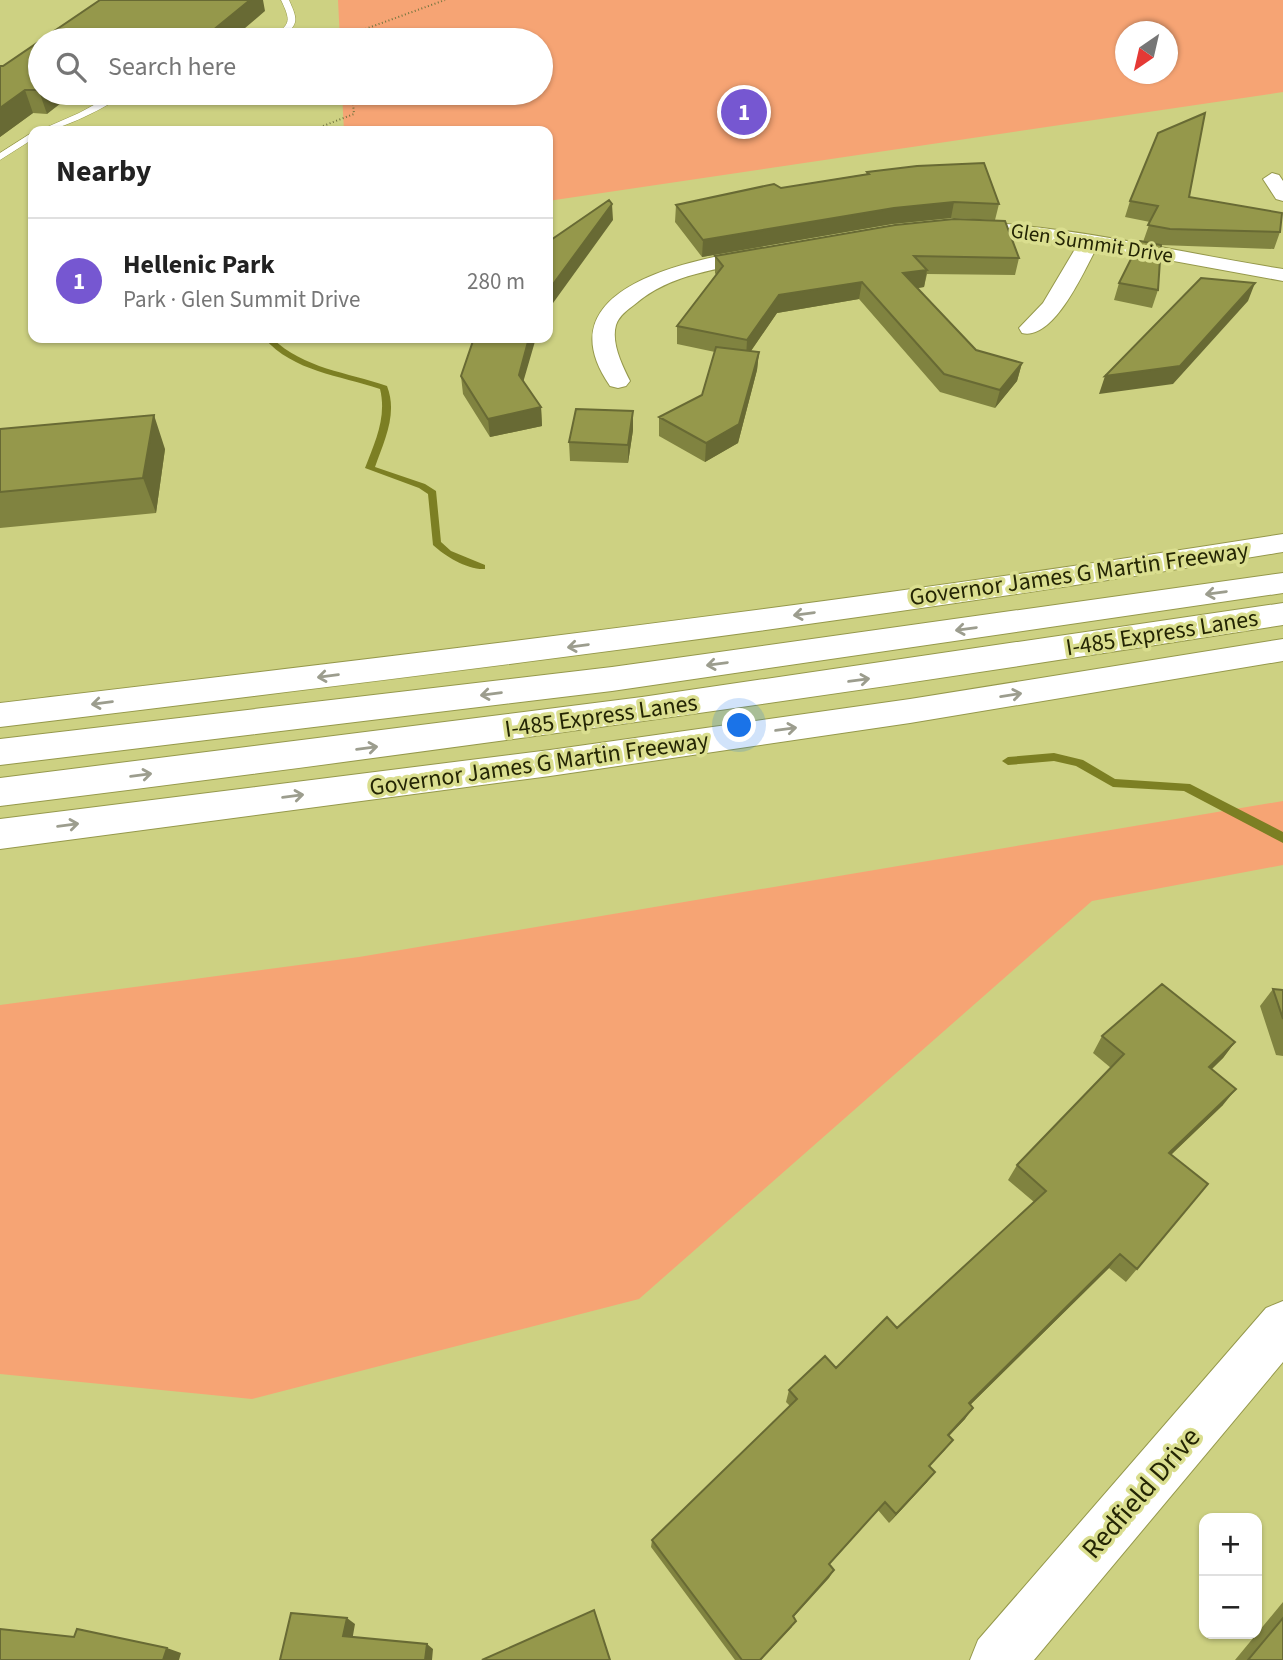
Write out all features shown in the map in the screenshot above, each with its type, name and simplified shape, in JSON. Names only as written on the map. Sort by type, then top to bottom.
[{"type":"highway","name":"Governor James G Martin Freeway","points":[[0,715],[571,648],[1062,579],[1283,543]]},
{"type":"highway","name":"I-485 Express Lanes","points":[[0,752],[612,679],[1283,583]]},
{"type":"highway","name":"I-485 Express Lanes","points":[[0,792],[394,745],[754,695],[1283,614]]},
{"type":"highway","name":"Governor James G Martin Freeway","points":[[0,834],[578,760],[911,711],[1283,650]]},
{"type":"street","name":"Glen Summit Drive","points":[[941,228],[1022,230],[1283,275]]},
{"type":"street","points":[[1030,328],[1052,307],[1090,241]]},
{"type":"street","points":[[618,381],[606,356],[604,328],[610,316],[634,292],[670,272],[782,251]]},
{"type":"street","name":"Redfield Drive","points":[[998,1660],[1283,1325]]},
{"type":"lane","points":[[285,0],[293,17],[288,28]]},
{"type":"lane","points":[[54,126],[82,115],[98,105]]},
{"type":"lane","points":[[0,157],[28,138]]},
{"type":"path","points":[[368,28],[445,0]]},
{"type":"path","points":[[323,126],[355,114],[354,105]]},
{"type":"shaded area","points":[[338,0],[1283,0],[1283,92],[553,200],[553,126],[344,126],[343,105],[553,105],[553,28],[339,28]]},
{"type":"shaded area","points":[[1283,801],[1283,865],[1092,901],[639,1299],[252,1399],[0,1374],[0,1005],[359,957]]},
{"type":"building","points":[[100,0],[250,0],[216,28],[59,28]]},
{"type":"building","points":[[28,49],[28,90],[0,108],[0,66]]},
{"type":"building","points":[[1205,113],[1189,197],[1282,213],[1280,232],[1170,229],[1148,225],[1158,206],[1130,201],[1158,133]]},
{"type":"building","points":[[984,163],[999,204],[954,202],[894,208],[703,240],[676,205],[774,184],[781,188],[869,174],[867,172],[917,166]]},
{"type":"building","points":[[609,200],[612,204],[553,284],[553,239]]},
{"type":"building","points":[[954,219],[1005,221],[1019,258],[914,256],[927,270],[903,273],[976,350],[1022,363],[1000,390],[944,374],[862,282],[779,295],[747,340],[677,326],[723,266],[715,256],[895,225]]},
{"type":"building","points":[[1140,241],[1161,245],[1158,290],[1119,283]]},
{"type":"building","points":[[1201,278],[1255,283],[1180,366],[1105,376]]},
{"type":"building","points":[[472,343],[528,343],[519,375],[541,407],[488,419],[461,376]]},
{"type":"building","points":[[716,347],[759,352],[739,424],[706,443],[659,417],[702,395]]},
{"type":"building","points":[[576,409],[633,411],[628,445],[569,442]]},
{"type":"building","points":[[154,415],[143,478],[0,492],[0,429]]},
{"type":"building","points":[[1162,984],[1235,1042],[1209,1067],[1236,1089],[1169,1153],[1208,1184],[1137,1269],[1120,1254],[969,1403],[973,1408],[948,1435],[953,1440],[929,1466],[935,1472],[896,1514],[885,1502],[829,1564],[834,1570],[793,1616],[796,1621],[760,1660],[742,1660],[652,1540],[797,1399],[789,1390],[825,1356],[836,1368],[887,1317],[897,1328],[1046,1191],[1017,1165],[1124,1054],[1102,1036]]},
{"type":"building","points":[[1273,989],[1283,990],[1283,1019]]},
{"type":"building","points":[[594,1610],[610,1660],[482,1660]]},
{"type":"building","points":[[291,1613],[347,1618],[343,1636],[427,1644],[425,1660],[280,1660]]},
{"type":"building","points":[[1283,1618],[1283,1660],[1248,1660]]},
{"type":"building","points":[[0,1629],[74,1637],[77,1629],[167,1648],[163,1660],[0,1660]]},
{"type":"waterway","points":[[273,343],[293,359],[307,365],[384,388],[387,398],[386,418],[370,468],[422,486],[433,493],[436,543],[448,553],[481,567]]},
{"type":"waterway","points":[[1008,761],[1054,757],[1079,763],[1113,783],[1186,787],[1283,838]]},
{"type":"place","name":"Hellenic Park","points":[[744,112]]}]
